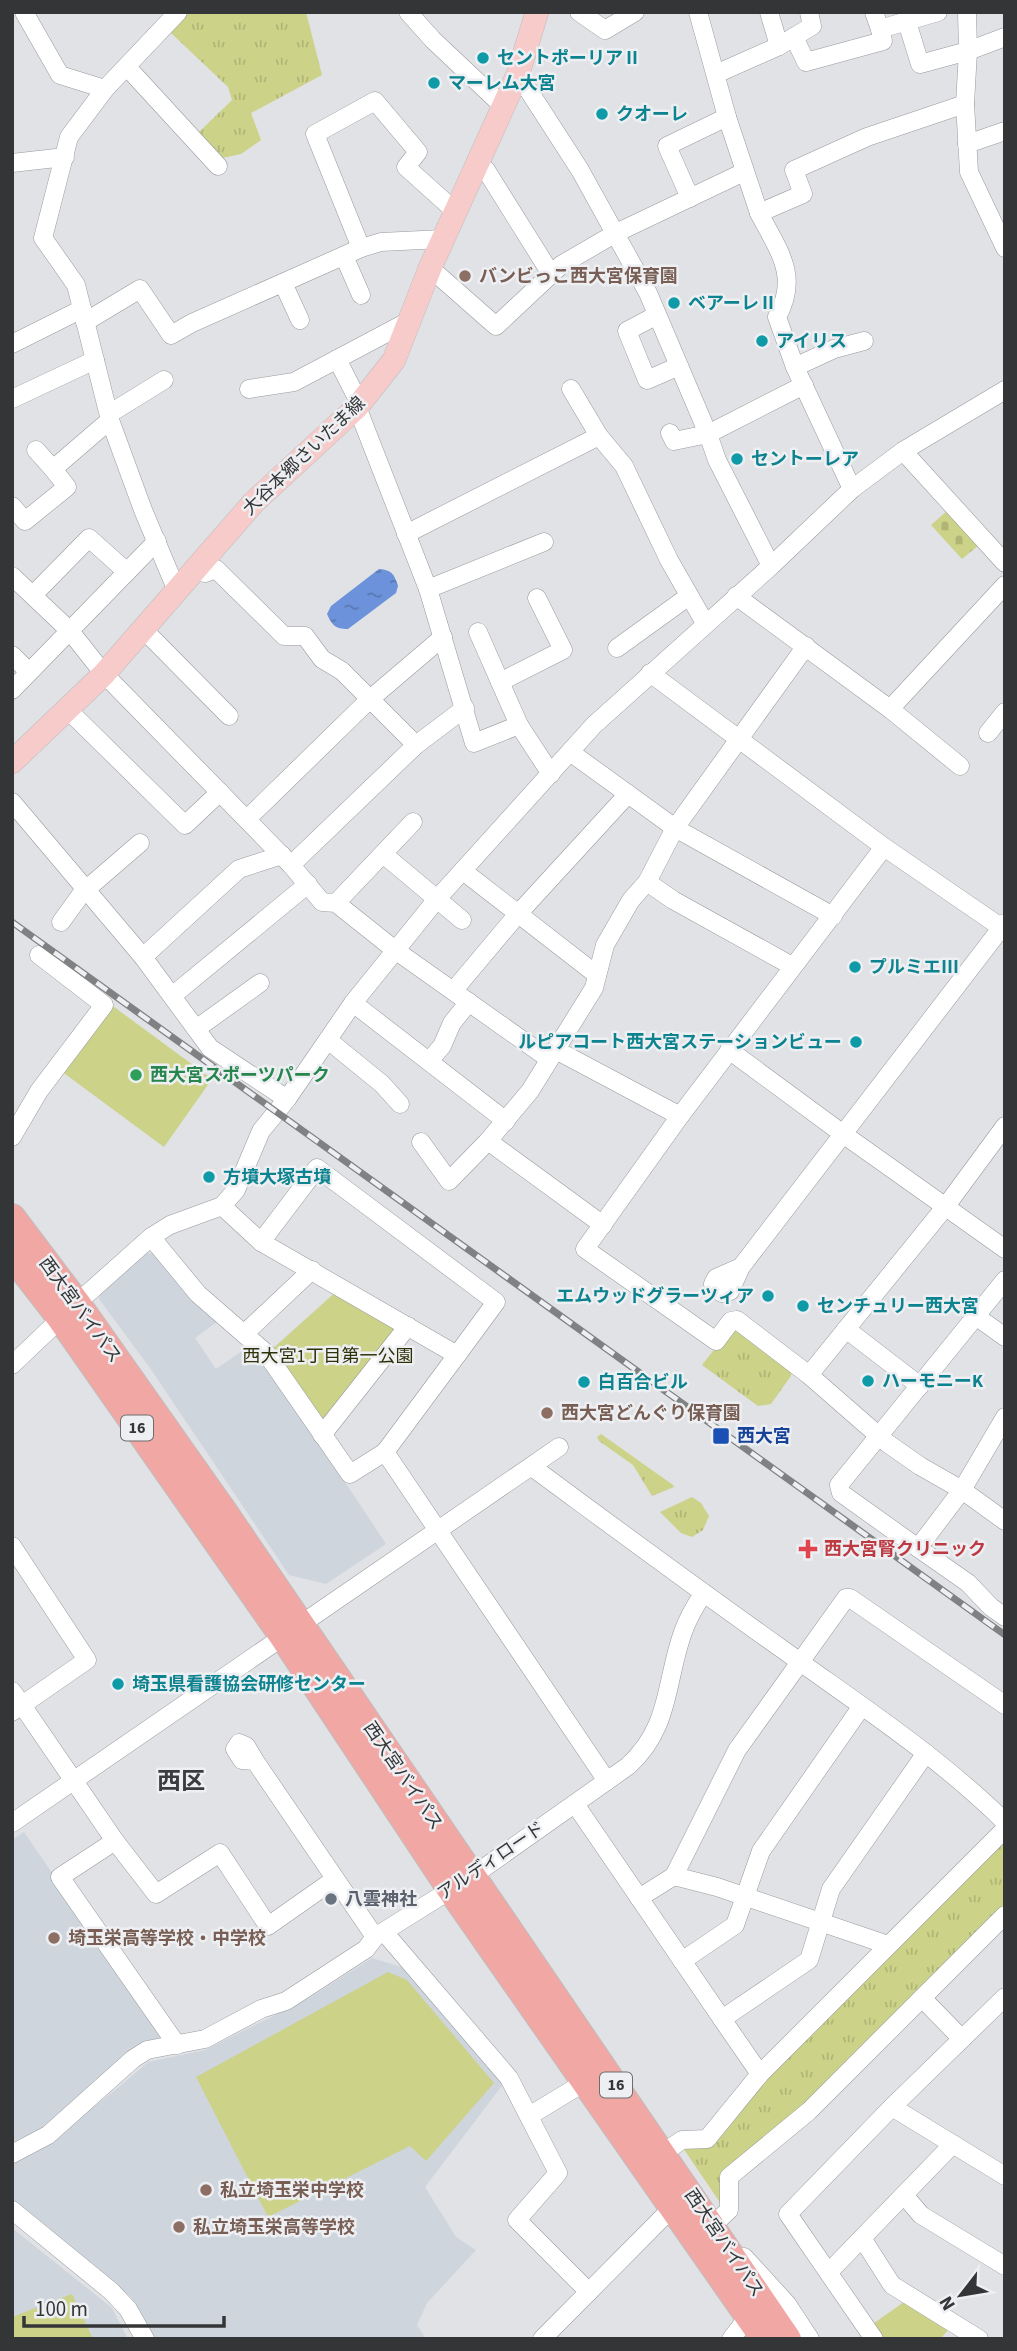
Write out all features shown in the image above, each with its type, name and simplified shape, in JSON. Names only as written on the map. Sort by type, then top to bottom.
[{"type":"highway","name":"西大宮バイパス","points":[[12,1217],[69,1311],[293,1631],[460,1883],[585,2082],[673,2207],[754,2306],[788,2339]]},
{"type":"highway","name":"西大宮バイパス","points":[[12,1256],[69,1311]]},
{"type":"highway","name":"西大宮バイパス","points":[[460,1883],[663,2154],[727,2248],[754,2306],[764,2339]]},
{"type":"main road","name":"大谷本郷さいたま線","points":[[16,751],[104,674],[254,502],[359,405],[394,360],[430,268],[518,74],[537,12]]},
{"type":"street","points":[[24,12],[60,75],[105,89]]},
{"type":"street","points":[[177,591],[110,417],[76,285],[43,238],[69,137],[105,89],[178,12]]},
{"type":"street","points":[[408,12],[433,40],[504,107]]},
{"type":"street","points":[[579,12],[605,30],[635,12]]},
{"type":"street","points":[[698,12],[744,172],[759,213],[783,259],[789,286],[785,303],[777,317],[795,366],[852,489]]},
{"type":"street","points":[[769,12],[787,41],[806,62],[883,41],[877,21],[907,22],[938,12]]},
{"type":"street","points":[[716,74],[787,41],[812,26],[809,12]]},
{"type":"street","points":[[967,12],[965,104],[969,172],[1003,241]]},
{"type":"street","points":[[907,22],[920,64],[968,51],[1005,37]]},
{"type":"street","points":[[127,67],[218,166]]},
{"type":"street","points":[[518,74],[580,170],[600,210],[616,233],[657,315],[717,460],[771,566]]},
{"type":"street","points":[[361,248],[316,134],[374,101],[418,152],[406,167],[455,211]]},
{"type":"street","points":[[759,213],[803,194],[794,170],[867,137],[965,104]]},
{"type":"street","points":[[690,198],[667,146],[727,117]]},
{"type":"street","points":[[967,144],[1005,131]]},
{"type":"street","points":[[12,163],[65,157]]},
{"type":"street","points":[[477,163],[486,170],[551,274]]},
{"type":"street","points":[[430,268],[496,326],[561,265],[616,233],[744,172]]},
{"type":"street","points":[[12,344],[84,316],[140,289],[171,335],[191,323],[361,248],[381,242],[443,239]]},
{"type":"street","points":[[344,256],[361,295]]},
{"type":"street","points":[[282,283],[300,320]]},
{"type":"street","points":[[657,315],[627,331],[647,380],[679,366]]},
{"type":"street","points":[[249,389],[294,382],[409,321]]},
{"type":"street","points":[[795,366],[834,349],[864,341]]},
{"type":"street","points":[[337,359],[359,405],[428,590],[474,743],[519,725]]},
{"type":"street","points":[[12,399],[95,360]]},
{"type":"street","points":[[53,469],[110,417],[164,380]]},
{"type":"street","points":[[670,433],[674,441],[708,433],[804,385]]},
{"type":"street","points":[[571,389],[599,436],[624,466],[705,623]]},
{"type":"street","points":[[12,1365],[151,1237],[170,1225],[222,1206],[236,1190],[261,1131],[287,1099],[353,1003],[436,899],[594,725],[771,566],[852,489],[902,451],[1005,390]]},
{"type":"street","points":[[406,534],[599,436]]},
{"type":"street","points":[[12,506],[25,521],[67,487],[36,450]]},
{"type":"street","points":[[902,451],[1002,557]]},
{"type":"street","points":[[33,595],[89,538],[127,572]]},
{"type":"street","points":[[12,690],[157,541]]},
{"type":"street","points":[[428,590],[544,542]]},
{"type":"street","points":[[197,568],[205,573],[216,569],[284,636],[304,636],[322,660],[342,671],[416,745]]},
{"type":"street","points":[[12,576],[70,631],[104,674],[247,819],[322,902],[336,903],[395,950],[469,1002],[552,1054],[680,1116]]},
{"type":"street","points":[[890,709],[1005,585]]},
{"type":"street","points":[[617,648],[689,596]]},
{"type":"street","points":[[736,596],[890,709],[960,766]]},
{"type":"street","points":[[500,682],[563,650],[537,598]]},
{"type":"street","points":[[144,629],[229,716]]},
{"type":"street","points":[[478,632],[519,725],[551,774]]},
{"type":"street","points":[[247,819],[369,700],[443,637]]},
{"type":"street","points":[[421,1142],[449,1181],[506,1121],[530,1091],[594,988],[605,945],[631,901],[647,882],[675,828],[806,646]]},
{"type":"street","points":[[12,654],[29,672]]},
{"type":"street","points":[[650,673],[884,847],[1004,927],[741,1267],[734,1277],[730,1291],[737,1320],[808,1375],[878,1436],[919,1466],[962,1490],[1005,1521]]},
{"type":"street","points":[[143,957],[239,869],[286,860],[416,745],[465,708]]},
{"type":"street","points":[[67,709],[185,825],[220,792]]},
{"type":"street","points":[[988,733],[1005,712]]},
{"type":"street","points":[[570,752],[675,828],[833,916]]},
{"type":"street","points":[[454,990],[517,915],[628,794]]},
{"type":"street","points":[[12,802],[143,957],[210,1048],[287,1099]]},
{"type":"street","points":[[336,903],[413,822]]},
{"type":"street","points":[[61,922],[86,890],[140,843]]},
{"type":"street","points":[[737,1320],[731,1321],[716,1341],[585,1249],[729,1050],[884,847]]},
{"type":"street","points":[[383,854],[462,920]]},
{"type":"street","points":[[463,871],[597,975]]},
{"type":"street","points":[[647,882],[673,900],[792,966]]},
{"type":"street","points":[[172,996],[308,884]]},
{"type":"street","points":[[12,1137],[38,1091],[104,1005],[39,955]]},
{"type":"street","points":[[196,1029],[260,983]]},
{"type":"street","points":[[429,1060],[442,1046],[452,1023],[469,1002]]},
{"type":"street","points":[[353,1003],[506,1121]]},
{"type":"street","points":[[328,1040],[382,1084],[400,1104]]},
{"type":"street","points":[[729,1050],[843,1135],[1005,1249]]},
{"type":"street","points":[[808,1375],[946,1206],[1005,1126]]},
{"type":"street","points":[[488,1141],[603,1225]]},
{"type":"street","points":[[151,1237],[198,1294],[266,1353],[350,1474],[385,1452],[496,1302],[317,1168],[261,1242]]},
{"type":"street","points":[[222,1206],[261,1242],[457,1355]]},
{"type":"street","points":[[244,1333],[312,1270]]},
{"type":"street","points":[[1005,1280],[839,1485],[841,1493],[968,1583],[991,1607],[1005,1617]]},
{"type":"street","points":[[977,1317],[1005,1336]]},
{"type":"street","points":[[322,1435],[408,1326]]},
{"type":"street","points":[[846,1329],[920,1386]]},
{"type":"street","points":[[918,1548],[962,1490],[1005,1417]]},
{"type":"street","points":[[12,1823],[559,1447]]},
{"type":"street","points":[[385,1452],[607,1781]]},
{"type":"street","points":[[532,1467],[703,1594],[926,1753],[966,1785],[1005,1822]]},
{"type":"street","points":[[12,1546],[87,1660],[15,1703],[156,1894],[220,1853],[268,1926],[335,1879]]},
{"type":"street","name":"アルディロード","points":[[12,2154],[48,2135],[133,2059],[148,2050],[205,2039],[261,2009],[286,2001],[366,1949],[379,1934],[460,1883],[575,1804],[638,1756],[656,1730],[664,1712],[683,1632],[703,1594]]},
{"type":"street","points":[[639,1898],[674,1875],[737,1750],[846,1598],[850,1598],[1005,1705]]},
{"type":"street","points":[[682,1961],[735,1925],[761,1852],[862,1706]]},
{"type":"street","points":[[722,2019],[809,1960],[831,1889],[926,1753]]},
{"type":"street","points":[[255,1761],[335,1879],[379,1934],[509,2078],[558,2173],[517,2220],[589,2292]]},
{"type":"street","points":[[575,1804],[760,2074]]},
{"type":"street","points":[[663,2154],[681,2140],[706,2139],[760,2074],[1005,1829]]},
{"type":"street","points":[[115,1841],[60,1877],[177,2045]]},
{"type":"street","points":[[674,1875],[888,1945]]},
{"type":"street","points":[[712,2226],[729,2210],[729,2178],[809,2111],[1005,1915]]},
{"type":"street","points":[[874,2339],[788,2214],[892,2107],[1005,1997]]},
{"type":"street","points":[[922,1998],[962,2039]]},
{"type":"street","points":[[529,2116],[585,2082]]},
{"type":"street","points":[[892,2107],[1005,2176]]},
{"type":"street","points":[[829,2272],[953,2144]]},
{"type":"street","points":[[904,2194],[921,2215],[1005,2266]]},
{"type":"street","points":[[542,2339],[673,2207]]},
{"type":"street","points":[[12,2210],[111,2291],[128,2309],[145,2339]]},
{"type":"street","points":[[862,2238],[891,2285],[978,2339]]},
{"type":"street","points":[[727,2248],[741,2253],[787,2304],[810,2339]]},
{"type":"street","points":[[731,2339],[754,2306]]},
{"type":"shaded area","points":[[147,1253],[155,1254],[218,1321],[195,1338],[216,1369],[248,1347],[265,1361],[386,1544],[326,1584],[289,1575],[150,1368],[99,1299],[101,1291]]},
{"type":"shaded area","name":"埼玉栄高等学校・中学校","points":[[24,1832],[163,2035],[162,2040],[45,2127],[12,2142],[12,1840]]},
{"type":"shaded area","points":[[372,1958],[408,1969],[504,2083],[425,2187],[456,2237],[476,2250],[427,2303],[417,2325],[426,2339],[151,2339],[132,2298],[12,2200],[12,2159],[51,2140],[148,2062],[205,2050],[309,1998]]},
{"type":"shaded area","points":[[12,2228],[112,2308],[128,2339],[12,2339]]},
{"type":"green space","points":[[184,12],[306,12],[322,75],[251,113],[261,140],[241,154],[218,159],[197,134],[232,100],[228,87],[169,31]]},
{"type":"green space","points":[[948,510],[980,544],[962,559],[931,525]]},
{"type":"green space","name":"西大宮スポーツパーク","points":[[110,1004],[212,1079],[164,1147],[61,1071]]},
{"type":"green space","name":"西大宮1丁目第一公園","points":[[338,1290],[396,1327],[399,1333],[324,1427],[270,1351]]},
{"type":"green space","points":[[732,1327],[739,1328],[791,1368],[791,1376],[771,1404],[758,1406],[702,1365]]},
{"type":"green space","points":[[601,1434],[674,1487],[652,1496],[633,1465],[599,1441],[597,1437]]},
{"type":"green space","points":[[692,1497],[701,1503],[709,1516],[703,1530],[692,1537],[681,1533],[660,1512]]},
{"type":"green space","points":[[999,1842],[1005,1842],[1005,1909],[802,2111],[724,2174],[723,2207],[681,2145],[709,2147],[769,2078]]},
{"type":"green space","points":[[388,1972],[407,1980],[494,2083],[426,2161],[410,2146],[268,2217],[196,2077]]},
{"type":"green space","points":[[72,2294],[93,2339],[12,2339],[12,2317]]},
{"type":"green space","points":[[904,2302],[949,2329],[940,2339],[879,2339],[870,2326]]},
{"type":"water","points":[[379,569],[387,570],[394,576],[398,586],[396,593],[348,629],[334,626],[327,614],[331,606]]},
{"type":"railway","points":[[12,922],[1005,1635]]},
{"type":"place","name":"セントポーリアⅡ","points":[[483,58]]},
{"type":"place","name":"マーレム大宮","points":[[434,83]]},
{"type":"place","name":"クオーレ","points":[[602,114]]},
{"type":"place","name":"バンビっこ西大宮保育園","points":[[465,276]]},
{"type":"place","name":"ベアーレⅡ","points":[[674,303]]},
{"type":"place","name":"アイリス","points":[[762,341]]},
{"type":"place","name":"セントーレア","points":[[737,459]]},
{"type":"place","name":"プルミエⅢ","points":[[855,967]]},
{"type":"place","name":"ルピアコート西大宮ステーションビュー","points":[[856,1042]]},
{"type":"place","name":"西大宮スポーツパーク","points":[[136,1075]]},
{"type":"place","name":"方墳大塚古墳","points":[[209,1177]]},
{"type":"place","name":"エムウッドグラーツィア","points":[[768,1296]]},
{"type":"place","name":"センチュリー西大宮","points":[[803,1306]]},
{"type":"place","name":"ハーモニーK","points":[[868,1381]]},
{"type":"place","name":"白百合ビル","points":[[584,1382]]},
{"type":"place","name":"西大宮どんぐり保育園","points":[[547,1413]]},
{"type":"place","name":"西大宮","points":[[721,1436]]},
{"type":"place","name":"西大宮腎クリニック","points":[[808,1549]]},
{"type":"place","name":"埼玉県看護協会研修センター","points":[[118,1684]]},
{"type":"place","name":"八雲神社","points":[[331,1899]]},
{"type":"place","name":"埼玉栄高等学校・中学校","points":[[54,1938]]},
{"type":"place","name":"私立埼玉栄中学校","points":[[206,2190]]},
{"type":"place","name":"私立埼玉栄高等学校","points":[[179,2227]]},
{"type":"district","name":"西区","points":[[181,1781]]}]
